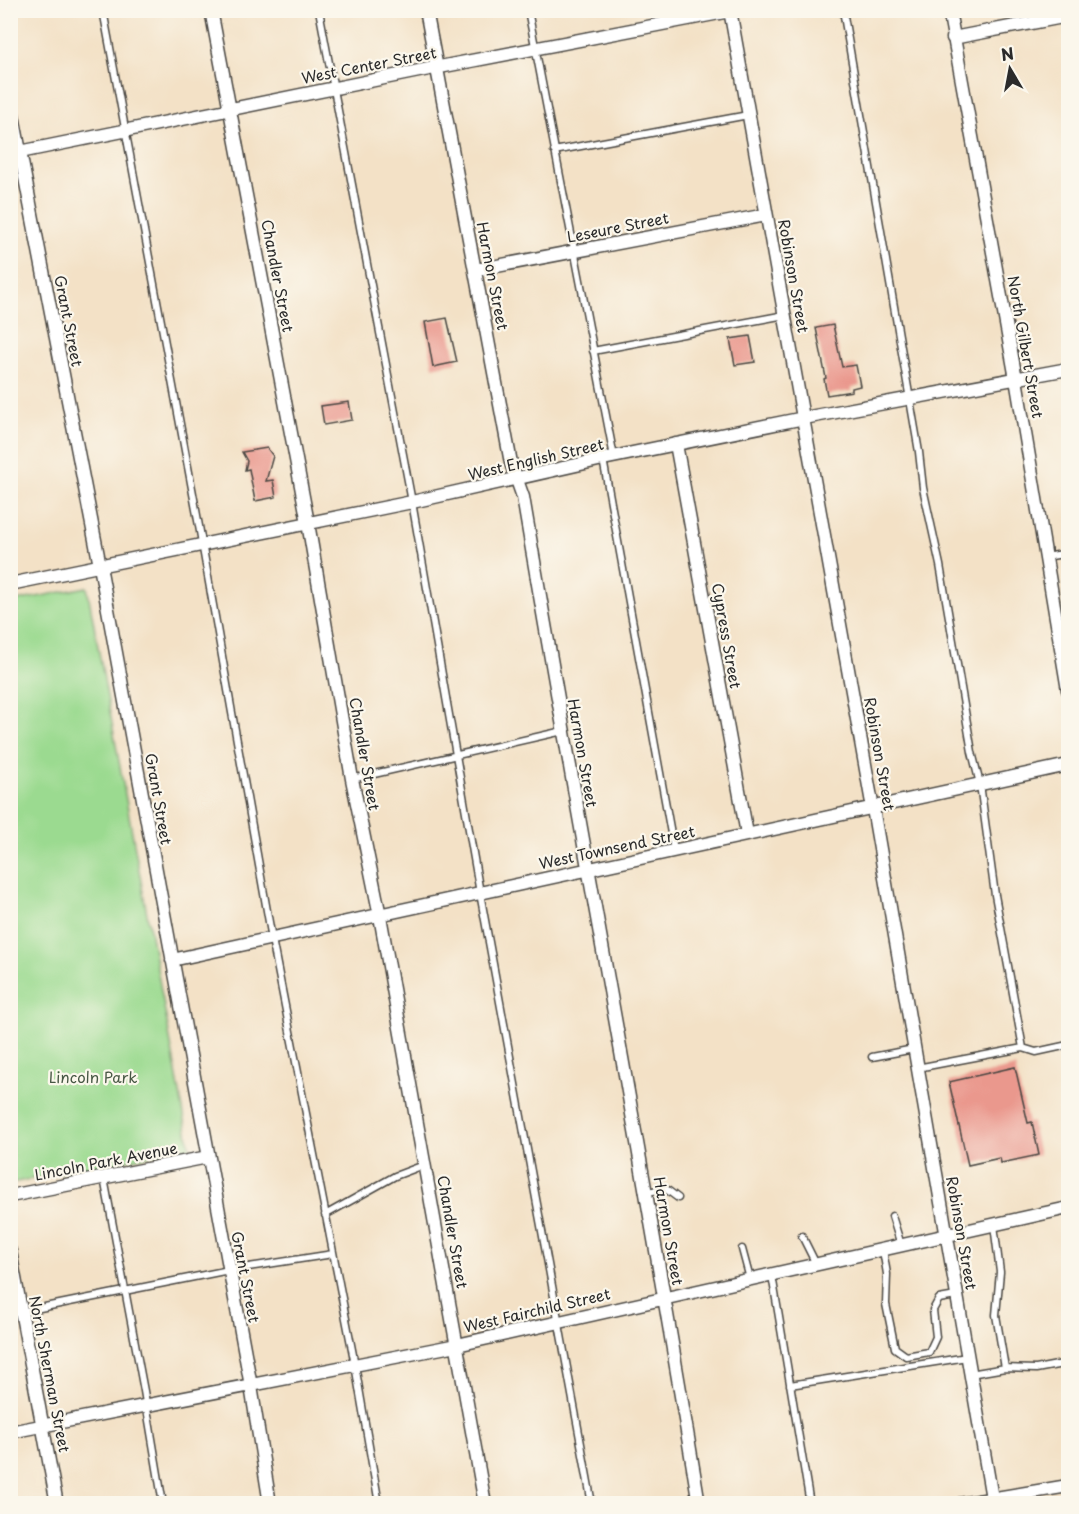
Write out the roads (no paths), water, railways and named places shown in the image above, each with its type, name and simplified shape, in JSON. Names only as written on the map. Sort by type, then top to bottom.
[{"type":"street","name":"Chandler Street","points":[[211,10],[308,524],[352,779],[380,916],[485,1503]]},
{"type":"street","name":"Harmon Street","points":[[426,10],[511,463],[522,497],[665,1298],[699,1503]]},
{"type":"street","name":"North Gilbert Street","points":[[949,10],[1016,379],[1068,690]]},
{"type":"street","name":"West Center Street","points":[[15,153],[732,11]]},
{"type":"street","name":"Robinson Street","points":[[732,11],[748,115],[873,807],[993,1501]]},
{"type":"street","points":[[953,38],[1068,13]]},
{"type":"street","name":"Grant Street","points":[[10,100],[15,153],[100,566],[251,1386],[270,1503]]},
{"type":"street","name":"Leseure Street","points":[[476,270],[766,215]]},
{"type":"street","name":"West English Street","points":[[10,584],[308,524],[804,417],[1068,369]]},
{"type":"street","name":"Cypress Street","points":[[676,444],[747,834]]},
{"type":"street","name":"West Townsend Street","points":[[172,960],[1068,765]]},
{"type":"street","name":"Lincoln Park Avenue","points":[[10,1196],[208,1157]]},
{"type":"street","name":"West Fairchild Street","points":[[10,1432],[458,1345],[1068,1208]]},
{"type":"street","name":"North Sherman Street","points":[[10,1251],[16,1313],[44,1426],[57,1503]]},
{"type":"street","points":[[960,1503],[993,1501],[1068,1486]]},
{"type":"lane","points":[[103,10],[272,939],[355,1365],[379,1503]]},
{"type":"lane","points":[[319,10],[412,502],[480,893],[592,1503]]},
{"type":"lane","points":[[528,10],[593,351],[608,458],[674,850]]},
{"type":"lane","points":[[843,10],[908,399],[919,452],[923,488],[940,565],[972,752],[980,784],[983,820],[995,895],[1023,1048]]},
{"type":"lane","points":[[554,151],[748,115]]},
{"type":"lane","points":[[593,351],[785,315]]},
{"type":"lane","points":[[1046,557],[1068,553]]},
{"type":"lane","points":[[352,779],[563,731]]},
{"type":"lane","points":[[917,1068],[1023,1048],[1036,1052],[1068,1045]]},
{"type":"lane","points":[[872,1057],[914,1049]]},
{"type":"lane","points":[[326,1215],[394,1176],[425,1165]]},
{"type":"lane","points":[[104,1178],[163,1503]]},
{"type":"lane","points":[[646,1192],[666,1189],[678,1198]]},
{"type":"lane","points":[[892,1216],[901,1246]]},
{"type":"lane","points":[[994,1225],[1000,1272],[996,1315],[1005,1368]]},
{"type":"lane","points":[[802,1236],[817,1265]]},
{"type":"lane","points":[[742,1249],[750,1280]]},
{"type":"lane","points":[[884,1250],[887,1274],[886,1304],[895,1348],[906,1356],[929,1352],[936,1337],[933,1310],[939,1299],[956,1296]]},
{"type":"lane","points":[[16,1313],[229,1270],[333,1254]]},
{"type":"lane","points":[[772,1275],[810,1503]]},
{"type":"lane","points":[[790,1385],[967,1357]]},
{"type":"lane","points":[[970,1374],[1005,1368],[1036,1369],[1068,1363]]},
{"type":"park label","name":"Lincoln Park","points":[[93,1078]]}]
